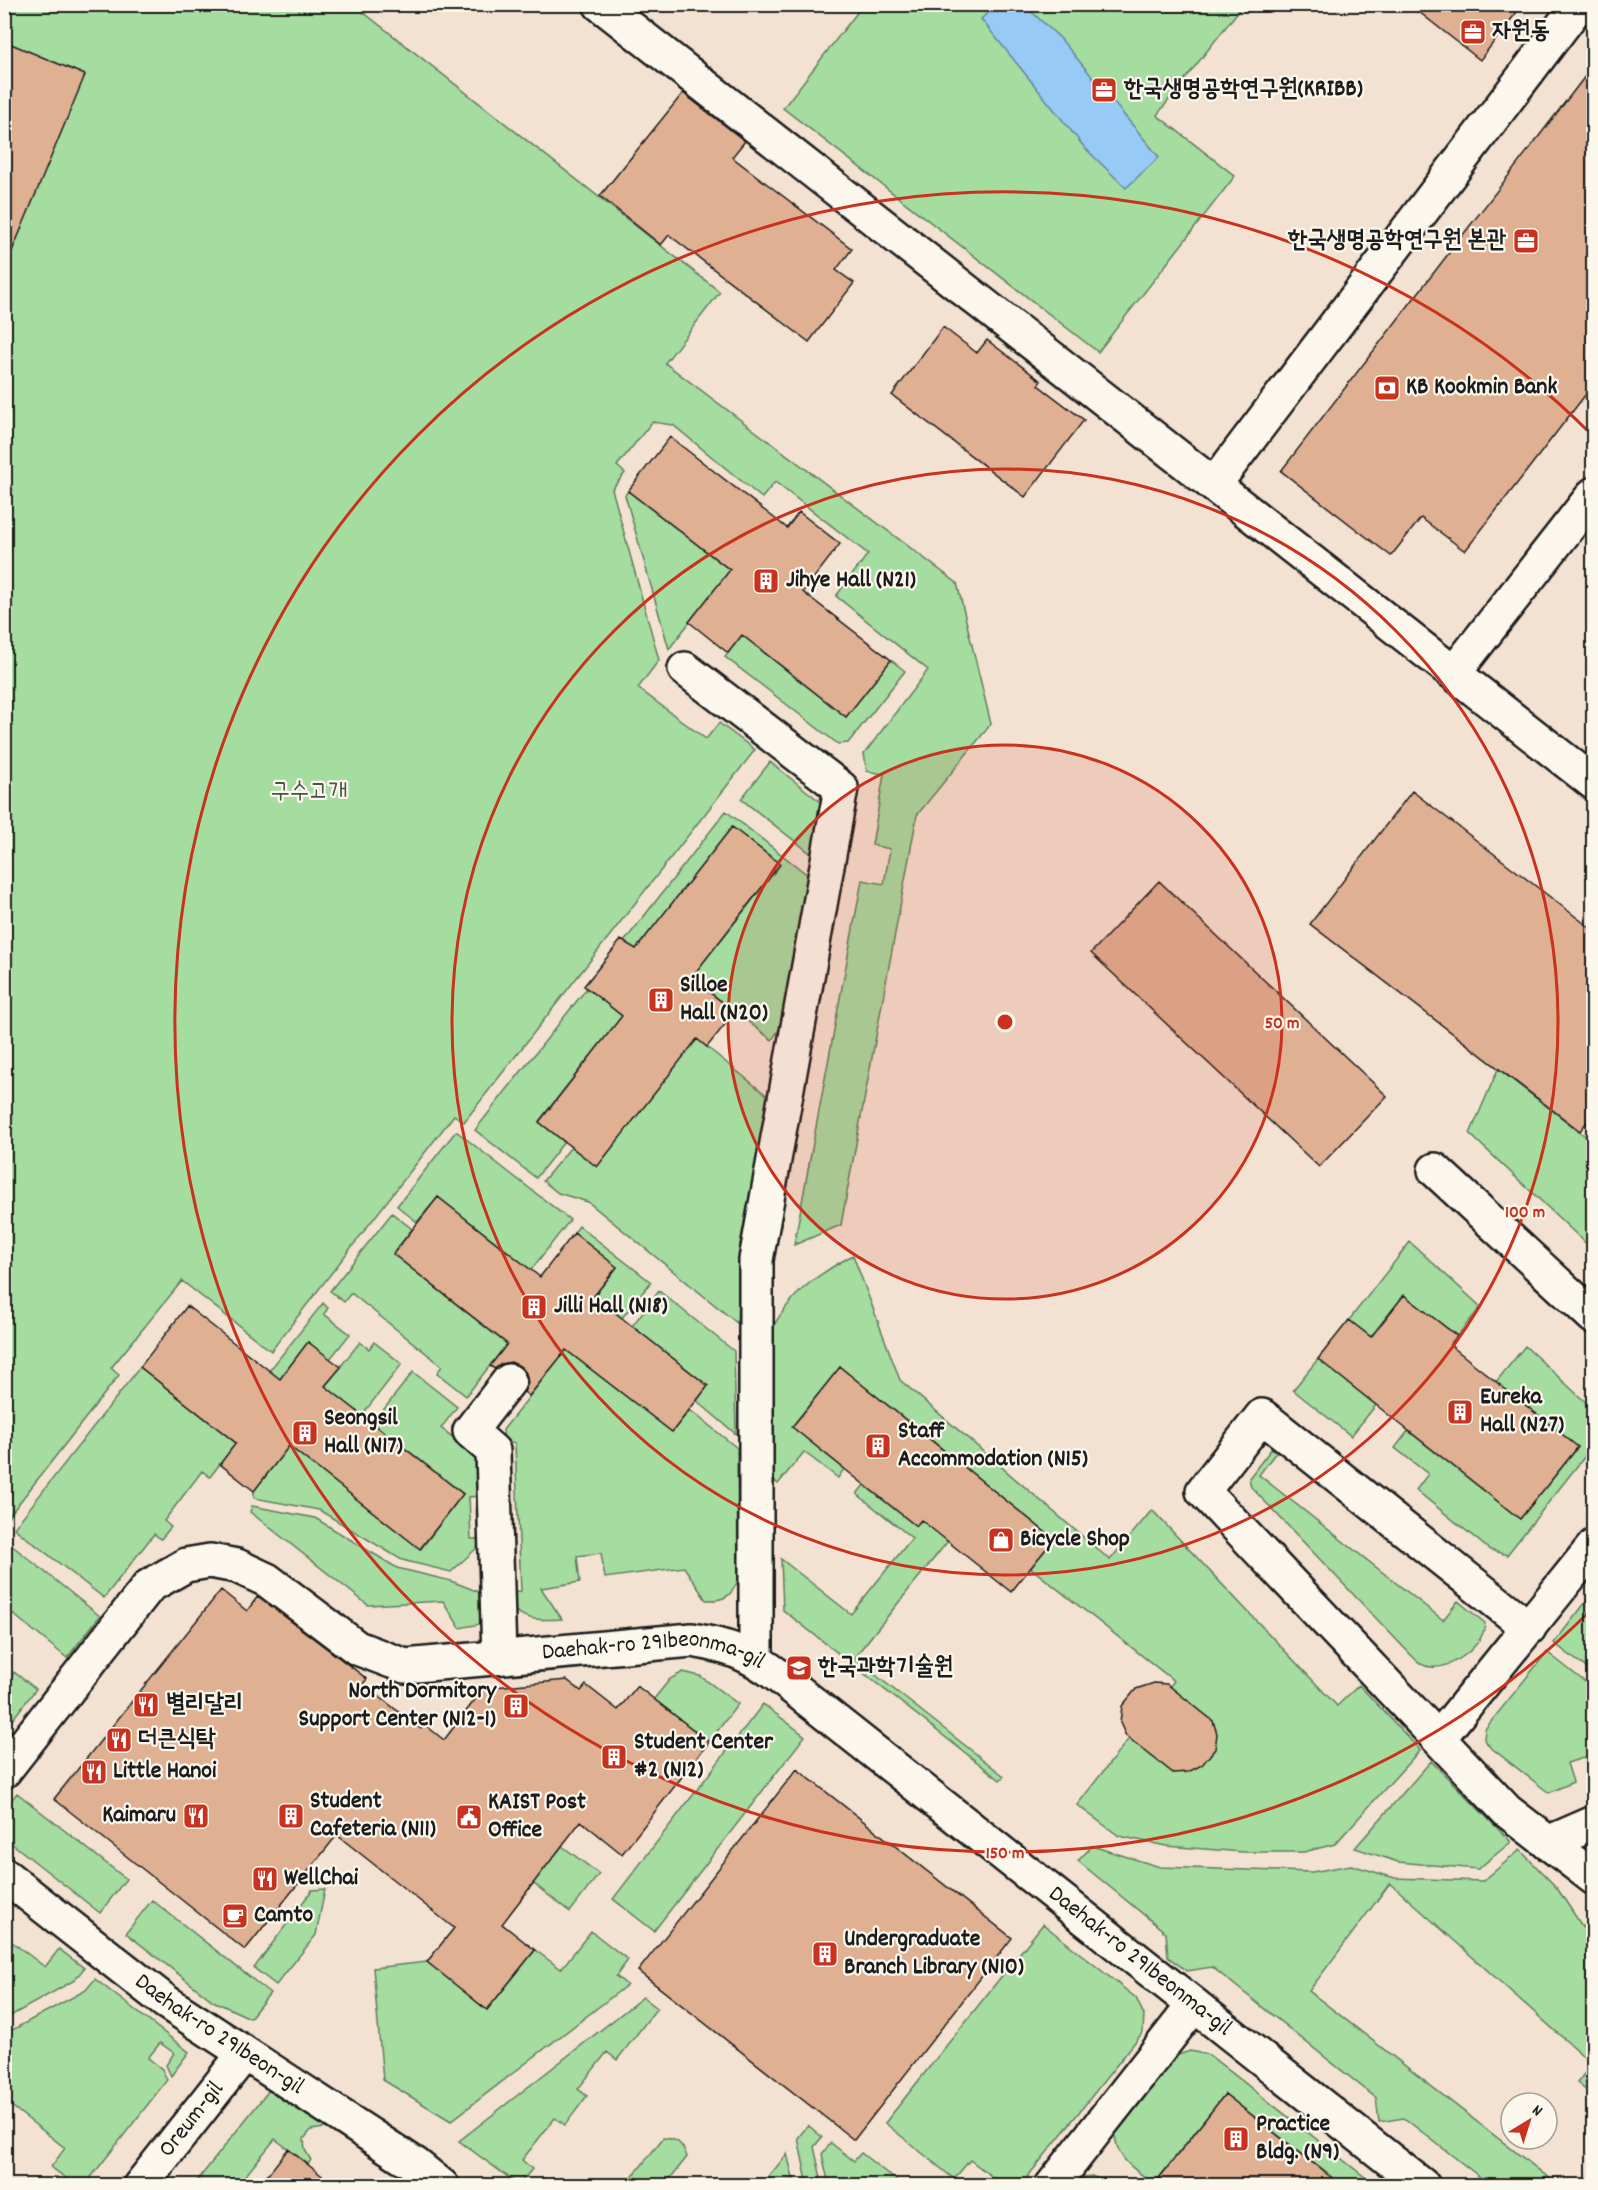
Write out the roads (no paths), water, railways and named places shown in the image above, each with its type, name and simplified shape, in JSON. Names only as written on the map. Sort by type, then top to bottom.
[{"type":"street","points":[[600,4],[1593,783]]},
{"type":"street","points":[[1214,485],[1579,4]]},
{"type":"street","points":[[1454,673],[1593,494]]},
{"type":"street","points":[[685,669],[841,788],[756,1260],[756,1659]]},
{"type":"street","points":[[1435,1170],[1593,1317]]},
{"type":"street","points":[[499,1657],[493,1450],[470,1431],[509,1381]]},
{"type":"street","points":[[1529,1628],[1262,1416],[1203,1491],[1507,1811],[1593,1878]]},
{"type":"street","points":[[1439,1738],[1593,1546]]},
{"type":"street","name":"Daehak-ro 291beonma-gil","points":[[4,1771],[149,1586],[186,1565],[210,1561],[253,1572],[357,1648],[405,1666],[692,1640],[726,1646],[756,1659],[1423,2186]]},
{"type":"street","points":[[1556,1850],[1593,1823]]},
{"type":"street","points":[[1556,1850],[1593,1904]]},
{"type":"street","name":"Daehak-ro 291beon-gil","points":[[4,1875],[166,2002],[416,2165],[442,2186]]},
{"type":"street","points":[[1052,2186],[1194,2005]]},
{"type":"street","name":"Oreum-gil","points":[[140,2186],[244,2054]]},
{"type":"water","points":[[996,5],[1024,5],[1060,38],[1159,157],[1126,188],[1085,148],[981,19]]},
{"type":"place","name":"자원동","points":[[1473,32]]},
{"type":"place","name":"한국생명공학연구원(KRIBB)","points":[[1104,90]]},
{"type":"place","name":"한국생명공학연구원 본관","points":[[1526,241]]},
{"type":"place","name":"KB Kookmin Bank","points":[[1387,388]]},
{"type":"place","name":"Jihye Hall (N21)","points":[[766,581]]},
{"type":"place","name":"Silloe Hall (N20)","points":[[661,1000]]},
{"type":"place","name":"Jilli Hall (N18)","points":[[534,1307]]},
{"type":"place","name":"Eureka Hall (N27)","points":[[1460,1412]]},
{"type":"place","name":"Seongsil Hall (N17)","points":[[305,1433]]},
{"type":"place","name":"Staff Accommodation (N15)","points":[[878,1446]]},
{"type":"place","name":"Bicycle Shop","points":[[1001,1540]]},
{"type":"place","name":"한국과학기술원","points":[[799,1668]]},
{"type":"place","name":"별리달리","points":[[146,1705]]},
{"type":"place","name":"North Dormitory Support Center (N12-1)","points":[[516,1706]]},
{"type":"place","name":"더큰식탁","points":[[119,1740]]},
{"type":"place","name":"Student Center #2 (N12)","points":[[614,1757]]},
{"type":"place","name":"Little Hanoi","points":[[94,1772]]},
{"type":"place","name":"Kaimaru","points":[[196,1816]]},
{"type":"place","name":"Student Cafeteria (N11)","points":[[291,1816]]},
{"type":"place","name":"KAIST Post Office","points":[[469,1817]]},
{"type":"place","name":"WellChai","points":[[265,1879]]},
{"type":"place","name":"Camto","points":[[235,1916]]},
{"type":"place","name":"Undergraduate Branch Library (N10)","points":[[825,1954]]},
{"type":"place","name":"Practice Bldg. (N9)","points":[[1236,2139]]},
{"type":"park label","name":"구수고개","points":[[309,793]]}]
